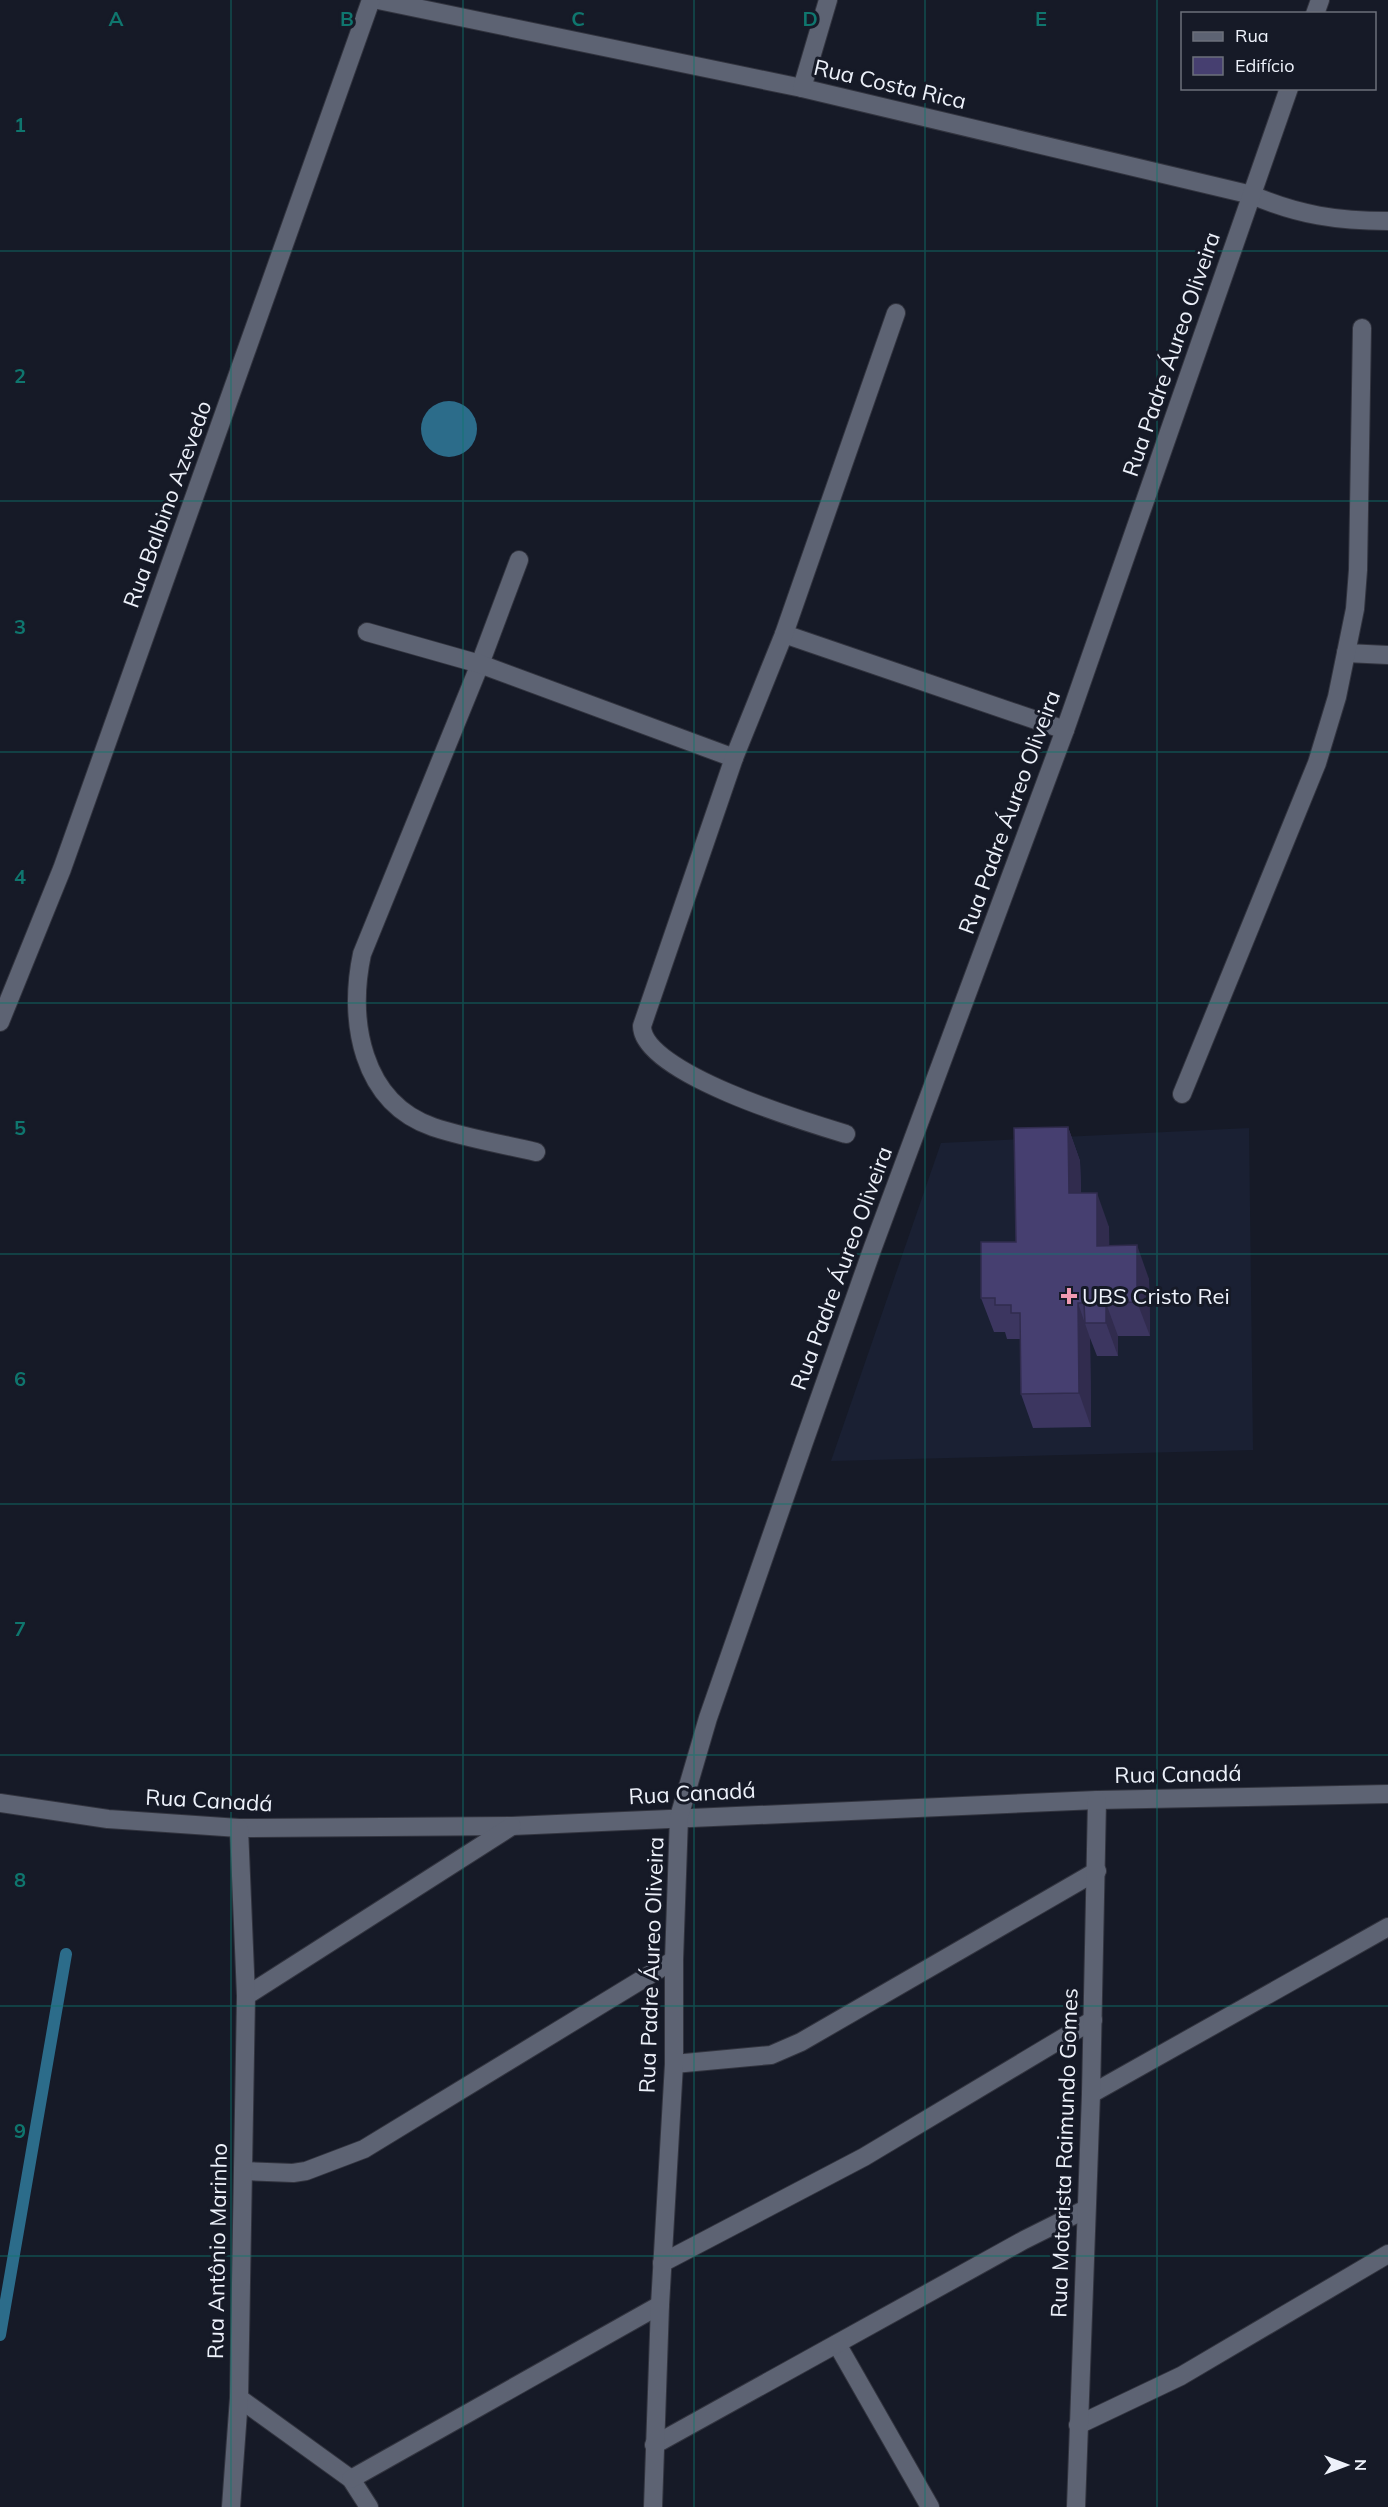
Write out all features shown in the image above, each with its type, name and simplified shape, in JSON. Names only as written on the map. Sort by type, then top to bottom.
[{"type":"street","name":"Rua Balbino Azevedo","points":[[0,1022],[62,869],[371,0]]},
{"type":"street","name":"Rua Costa Rica","points":[[378,0],[802,88],[1252,195],[1284,209],[1306,214],[1359,222],[1388,222]]},
{"type":"street","points":[[802,88],[828,0]]},
{"type":"street","name":"Rua Padre Áureo Oliveira","points":[[653,2507],[662,2262],[674,2064],[674,1960],[679,1817],[708,1718],[804,1442],[873,1247],[1065,730],[1288,90]]},
{"type":"street","points":[[846,1134],[782,1114],[725,1091],[661,1057],[648,1046],[642,1033],[645,1014],[734,758],[784,634],[896,313]]},
{"type":"street","points":[[1182,1094],[1317,763],[1337,697],[1354,609],[1358,570],[1362,328]]},
{"type":"street","points":[[519,560],[480,664],[362,954],[357,979],[355,1009],[362,1050],[373,1073],[383,1092],[408,1114],[432,1127],[536,1152]]},
{"type":"street","points":[[367,632],[480,664],[734,758]]},
{"type":"street","points":[[784,634],[1065,730]]},
{"type":"street","points":[[1346,653],[1388,655]]},
{"type":"street","name":"Rua Canadá","points":[[0,1803],[108,1819],[239,1828],[512,1826],[1097,1800],[1388,1794]]},
{"type":"street","name":"Rua Motorista Raimundo Gomes","points":[[1076,2507],[1091,2094],[1097,1800]]},
{"type":"street","points":[[246,1996],[512,1826]]},
{"type":"street","name":"Rua Antônio Marinho","points":[[231,2507],[239,2398],[246,1996],[239,1828]]},
{"type":"street","points":[[674,2064],[771,2055],[801,2042],[1097,1871]]},
{"type":"street","points":[[1091,2094],[1388,1927]]},
{"type":"street","points":[[243,2172],[306,2171],[364,2149],[674,1960]]},
{"type":"street","points":[[662,2262],[864,2157],[1093,2020]]},
{"type":"street","points":[[654,2445],[1024,2240],[1086,2209]]},
{"type":"street","points":[[1078,2425],[1181,2376],[1388,2254]]},
{"type":"street","points":[[351,2479],[660,2305]]},
{"type":"street","points":[[837,2344],[930,2507]]},
{"type":"street","points":[[239,2398],[351,2479],[369,2507]]},
{"type":"shaded area","name":"UBS Cristo Rei","points":[[1249,1128],[1253,1450],[831,1461],[941,1143]]},
{"type":"water","points":[[449,401],[469,409],[477,429],[469,449],[449,457],[429,449],[421,429],[429,409]]},
{"type":"building","points":[[1068,1127],[1069,1193],[1097,1193],[1097,1246],[1137,1245],[1137,1302],[1106,1303],[1106,1323],[1085,1323],[1084,1303],[1078,1303],[1079,1393],[1021,1394],[1020,1313],[1011,1313],[1011,1305],[995,1305],[995,1298],[981,1298],[981,1242],[1016,1242],[1014,1128]]},
{"type":"waterway","points":[[0,2335],[66,1954]]},
{"type":"place","name":"UBS Cristo Rei","points":[[1069,1296]]}]
